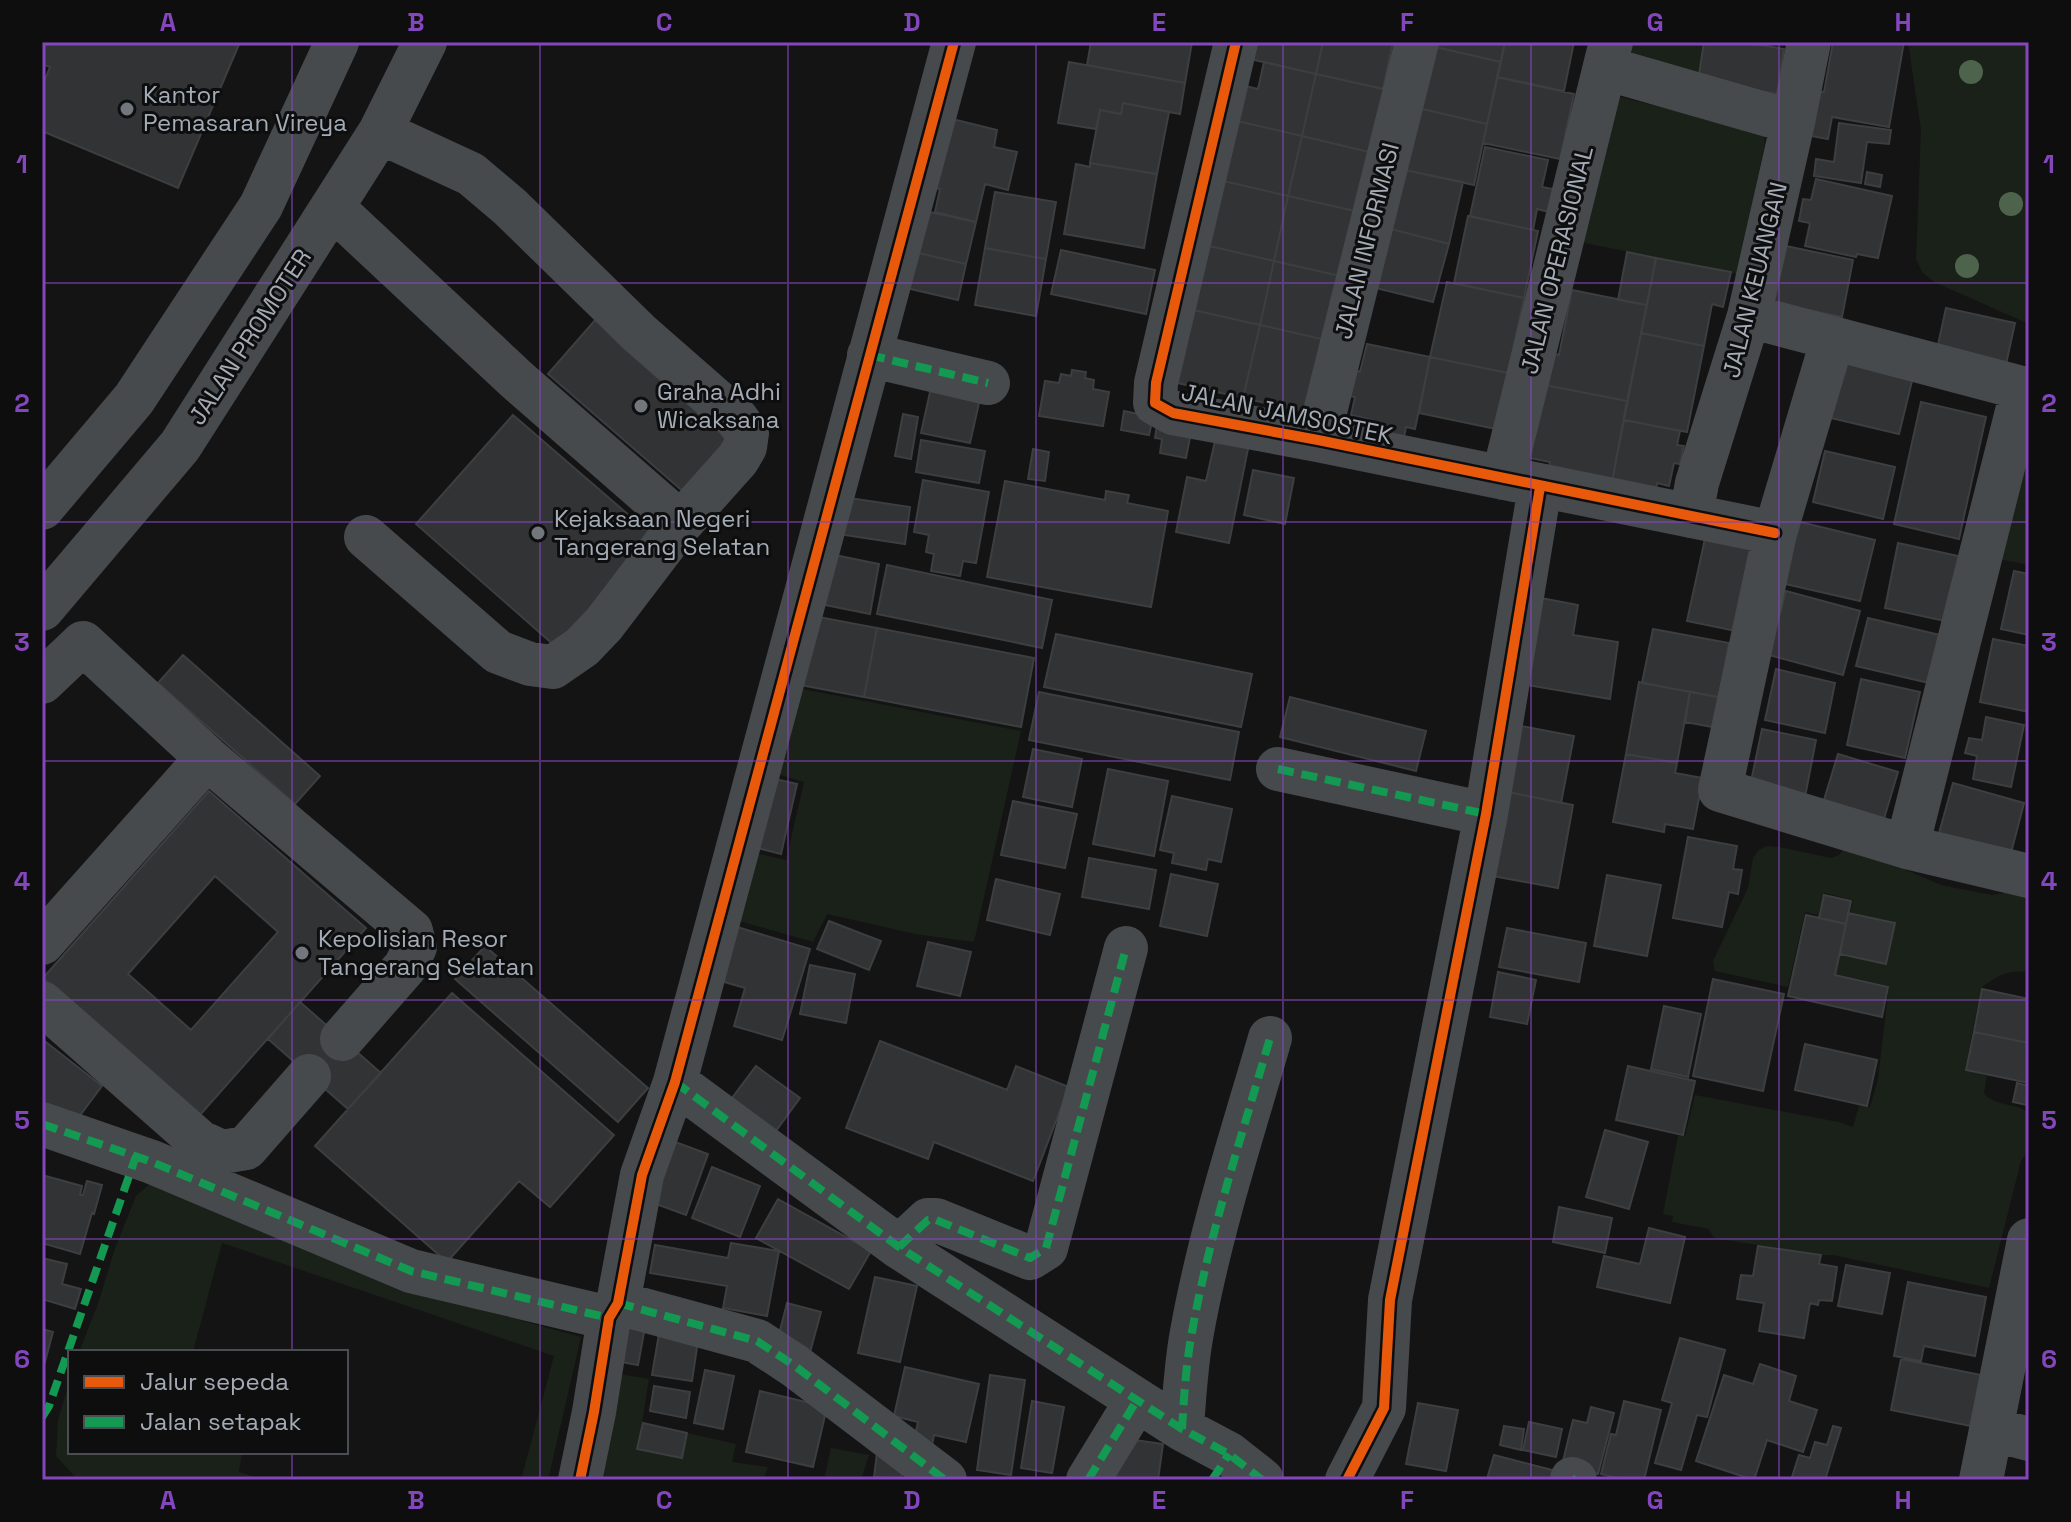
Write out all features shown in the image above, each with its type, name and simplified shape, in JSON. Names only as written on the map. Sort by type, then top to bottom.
[{"type":"street","points":[[42,508],[134,399],[261,206],[337,42]]},
{"type":"street","name":"JALAN PROMOTER","points":[[42,609],[180,446],[380,132],[425,42]]},
{"type":"street","points":[[580,1480],[642,1175],[675,1082],[954,42]]},
{"type":"street","name":"JALAN JAMSOSTEK","points":[[1236,42],[1156,383],[1155,403],[1173,413],[1775,533]]},
{"type":"street","name":"JALAN INFORMASI","points":[[1318,440],[1417,42]]},
{"type":"street","name":"JALAN KEUANGAN","points":[[1691,516],[1697,483],[1749,316],[1809,42]]},
{"type":"street","points":[[1608,55],[1793,122]]},
{"type":"street","name":"JALAN OPERASIONAL","points":[[1347,1480],[1384,1408],[1390,1300],[1486,814],[1522,483],[1608,55]]},
{"type":"street","points":[[366,537],[498,652],[530,664],[553,667],[582,647],[604,624],[681,523],[738,459],[745,447],[747,433],[736,418],[639,333],[510,207],[471,174],[380,132]]},
{"type":"street","points":[[333,208],[517,380],[681,523]]},
{"type":"street","points":[[1749,316],[2026,389],[1907,847]]},
{"type":"street","points":[[1833,338],[1775,533],[1720,790],[1907,847],[2029,876]]},
{"type":"street","points":[[869,355],[988,383]]},
{"type":"street","points":[[42,682],[83,643],[207,758],[411,931],[415,947],[405,967],[342,1039]]},
{"type":"street","points":[[42,943],[207,758]]},
{"type":"street","points":[[1278,769],[1486,814]]},
{"type":"street","points":[[899,1247],[928,1220],[936,1220],[1030,1258],[1046,1248],[1126,948]]},
{"type":"street","points":[[42,1003],[200,1142],[222,1152],[246,1148],[309,1076]]},
{"type":"street","points":[[1182,1429],[1192,1332],[1219,1213],[1270,1038]]},
{"type":"street","points":[[675,1082],[899,1247],[1182,1429],[1234,1471]]},
{"type":"street","points":[[42,1124],[152,1162],[411,1271],[757,1341],[795,1366],[945,1480]]},
{"type":"street","points":[[1981,1480],[2010,1434],[2029,1240]]},
{"type":"street","points":[[1088,1480],[1137,1400]]},
{"type":"shaded area","points":[[1624,42],[1704,42],[1698,81],[1629,62]]},
{"type":"shaded area","points":[[1908,42],[2029,42],[2029,324],[1934,282],[1922,272],[1916,259],[1921,130]]},
{"type":"shaded area","points":[[1615,97],[1756,130],[1764,135],[1765,143],[1737,274],[1575,241]]},
{"type":"shaded area","points":[[2029,431],[2029,565],[1999,559]]},
{"type":"shaded area","points":[[792,687],[1021,731],[974,942],[915,934],[827,914],[813,942],[732,919],[751,852],[786,860],[804,782],[770,772]]},
{"type":"shaded area","points":[[1767,846],[1831,858],[1844,849],[1941,885],[1992,895],[2029,892],[2029,971],[2004,974],[1981,988],[1965,1070],[1987,1076],[1984,1093],[1989,1097],[2029,1113],[2028,1144],[1989,1288],[1833,1255],[1719,1239],[1713,1237],[1709,1229],[1672,1222],[1673,1216],[1663,1214],[1678,1136],[1685,1136],[1695,1095],[1853,1127],[1859,1106],[1870,1107],[1878,1079],[1889,986],[1836,974],[1840,954],[1887,964],[1895,923],[1850,913],[1853,900],[1824,893],[1818,915],[1805,912],[1788,987],[1715,971],[1713,961],[1748,888],[1753,858]]},
{"type":"shaded area","points":[[154,1180],[388,1284],[581,1337],[548,1480],[521,1480],[554,1356],[222,1243],[194,1350],[80,1350],[136,1196]]},
{"type":"shaded area","points":[[613,1373],[649,1379],[638,1449],[682,1458],[687,1433],[736,1444],[732,1462],[768,1467],[763,1480],[594,1480]]},
{"type":"shaded area","points":[[68,1387],[68,1454],[242,1454],[239,1472],[266,1480],[78,1480],[56,1456],[58,1420]]},
{"type":"shaded area","points":[[831,1448],[869,1455],[861,1480],[824,1480]]},
{"type":"building","name":"Kantor Pemasaran Vireya","points":[[42,42],[240,42],[178,188],[42,131],[42,87],[50,67],[42,64]]},
{"type":"building","points":[[1091,42],[1192,42],[1185,83],[1087,65]]},
{"type":"building","points":[[1248,42],[1323,42],[1316,74],[1245,58]]},
{"type":"building","points":[[1323,42],[1393,42],[1383,89],[1316,74]]},
{"type":"building","points":[[1432,42],[1505,42],[1501,62],[1431,46]]},
{"type":"building","points":[[1505,42],[1574,42],[1564,91],[1497,77]]},
{"type":"building","points":[[1704,42],[1743,42],[1784,49],[1777,94],[1698,81]]},
{"type":"building","points":[[1833,42],[1904,42],[1889,127],[1832,117],[1828,139],[1806,135],[1814,91],[1824,92]]},
{"type":"building","points":[[1431,46],[1501,62],[1487,124],[1418,108]]},
{"type":"building","points":[[1069,62],[1185,83],[1180,114],[1123,103],[1121,114],[1100,110],[1096,129],[1058,123]]},
{"type":"building","points":[[1264,62],[1316,74],[1302,136],[1233,120],[1241,85],[1258,89]]},
{"type":"building","points":[[1316,74],[1393,91],[1369,152],[1302,136]]},
{"type":"building","points":[[1497,77],[1574,94],[1560,159],[1483,143]]},
{"type":"building","points":[[1123,103],[1169,112],[1157,174],[1090,163],[1100,110],[1121,114]]},
{"type":"building","points":[[1418,108],[1487,124],[1474,185],[1405,170]]},
{"type":"building","points":[[936,115],[997,130],[994,147],[1017,152],[1008,190],[985,184],[976,222],[935,212],[940,189],[920,185]]},
{"type":"building","points":[[1233,120],[1302,136],[1288,196],[1219,180]]},
{"type":"building","points":[[1839,123],[1891,130],[1889,144],[1867,142],[1861,183],[1814,176],[1816,159],[1834,162]]},
{"type":"building","points":[[1302,136],[1369,152],[1355,211],[1288,196]]},
{"type":"building","points":[[1485,147],[1548,160],[1542,187],[1553,189],[1549,212],[1537,209],[1533,230],[1470,216]]},
{"type":"building","points":[[1090,163],[1157,174],[1144,248],[1064,234],[1076,164],[1090,167]]},
{"type":"building","points":[[1405,170],[1463,182],[1449,244],[1391,229]]},
{"type":"building","points":[[1867,172],[1882,175],[1880,187],[1865,184]]},
{"type":"building","points":[[1816,179],[1892,196],[1878,258],[1857,254],[1856,257],[1805,246],[1810,223],[1799,221],[1803,199],[1811,200]]},
{"type":"building","points":[[1219,180],[1288,196],[1274,261],[1205,245]]},
{"type":"building","points":[[995,192],[1056,202],[1046,259],[985,248]]},
{"type":"building","points":[[1288,196],[1355,211],[1340,276],[1274,261]]},
{"type":"building","points":[[911,208],[976,222],[966,264],[910,251]]},
{"type":"building","points":[[1468,216],[1538,231],[1524,298],[1454,283]]},
{"type":"building","points":[[1391,229],[1449,244],[1433,302],[1376,288]]},
{"type":"building","points":[[1205,245],[1274,261],[1260,325],[1189,309]]},
{"type":"building","points":[[1786,246],[1853,260],[1842,317],[1774,303]]},
{"type":"building","points":[[985,248],[1046,259],[1036,316],[975,305]]},
{"type":"building","points":[[1061,250],[1155,270],[1146,314],[1051,294]]},
{"type":"building","points":[[910,251],[966,264],[958,300],[902,287]]},
{"type":"building","points":[[1627,252],[1656,258],[1647,305],[1618,300]]},
{"type":"building","points":[[1656,258],[1731,272],[1723,307],[1712,304],[1704,346],[1641,333]]},
{"type":"building","points":[[1274,261],[1340,276],[1326,340],[1260,325]]},
{"type":"building","points":[[1447,282],[1524,298],[1508,373],[1430,357]]},
{"type":"building","points":[[1572,290],[1647,305],[1627,401],[1540,384],[1546,352],[1559,355]]},
{"type":"building","points":[[1946,308],[2015,323],[2005,369],[1936,354]]},
{"type":"building","points":[[1189,309],[1260,325],[1243,398],[1173,382]]},
{"type":"building","name":"Graha Adhi Wicaksana","points":[[597,318],[734,438],[685,493],[548,374]]},
{"type":"building","points":[[1260,325],[1326,340],[1307,422],[1284,417],[1287,408],[1243,398]]},
{"type":"building","points":[[1641,333],[1704,346],[1687,432],[1624,420]]},
{"type":"building","points":[[1367,344],[1430,357],[1415,429],[1406,427],[1403,442],[1369,435],[1372,420],[1351,415],[1355,397],[1349,396],[1355,370],[1360,372]]},
{"type":"building","points":[[1430,357],[1508,373],[1496,429],[1419,413]]},
{"type":"building","points":[[1846,357],[1914,373],[1899,434],[1831,418]]},
{"type":"building","points":[[1072,370],[1086,372],[1085,378],[1094,380],[1093,389],[1109,392],[1103,426],[1039,416],[1045,381],[1059,383],[1061,374],[1071,376]]},
{"type":"building","points":[[932,383],[981,394],[970,443],[921,433]]},
{"type":"building","points":[[1540,384],[1627,401],[1611,487],[1548,474],[1550,462],[1525,457]]},
{"type":"building","points":[[1921,402],[1986,417],[1959,539],[1894,524]]},
{"type":"building","points":[[1124,411],[1153,417],[1149,435],[1121,430]]},
{"type":"building","points":[[903,414],[918,417],[911,459],[895,456]]},
{"type":"building","name":"Kejaksaan Negeri Tangerang Selatan","points":[[513,415],[660,542],[563,653],[416,524]]},
{"type":"building","points":[[1624,420],[1680,431],[1677,445],[1684,446],[1680,464],[1674,463],[1669,486],[1657,483],[1655,496],[1611,487]]},
{"type":"building","points":[[1193,422],[1186,458],[1160,453],[1162,439],[1155,438],[1157,425]]},
{"type":"building","points":[[1217,432],[1250,439],[1229,543],[1176,532],[1187,477],[1206,481]]},
{"type":"building","points":[[921,440],[985,451],[979,483],[916,472]]},
{"type":"building","points":[[1033,449],[1049,452],[1045,481],[1028,479]]},
{"type":"building","points":[[1825,451],[1895,467],[1883,519],[1813,502]]},
{"type":"building","points":[[1253,470],[1294,478],[1285,524],[1244,515]]},
{"type":"building","points":[[923,480],[989,492],[976,563],[963,561],[960,576],[931,571],[934,554],[926,552],[929,535],[914,532]]},
{"type":"building","points":[[1005,481],[1105,500],[1106,491],[1129,495],[1127,503],[1168,511],[1151,607],[987,577]]},
{"type":"building","points":[[836,496],[910,507],[905,544],[831,533]]},
{"type":"building","points":[[1796,521],[1875,540],[1860,601],[1781,583]]},
{"type":"building","points":[[1706,534],[1765,546],[1746,633],[1687,621]]},
{"type":"building","points":[[1898,543],[1963,557],[1950,622],[1885,608]]},
{"type":"building","points":[[825,553],[879,564],[870,614],[815,603]]},
{"type":"building","points":[[887,565],[1052,600],[1042,648],[877,614]]},
{"type":"building","points":[[2014,571],[2029,574],[2029,635],[2001,629]]},
{"type":"building","points":[[1786,591],[1860,611],[1843,675],[1769,655]]},
{"type":"building","points":[[1541,598],[1578,605],[1573,635],[1618,642],[1610,699],[1527,685]]},
{"type":"building","points":[[808,615],[877,628],[864,697],[795,684]]},
{"type":"building","points":[[1868,618],[1940,635],[1929,683],[1856,666]]},
{"type":"building","points":[[877,628],[1034,658],[1021,727],[864,697]]},
{"type":"building","points":[[1653,629],[1729,643],[1719,697],[1642,683]]},
{"type":"building","points":[[1056,634],[1252,674],[1241,727],[1044,687]]},
{"type":"building","points":[[1993,639],[2029,646],[2029,712],[1980,702]]},
{"type":"building","points":[[183,655],[320,776],[295,804],[158,683]]},
{"type":"building","points":[[1776,669],[1835,683],[1825,733],[1765,720]]},
{"type":"building","points":[[1861,679],[1920,692],[1905,758],[1847,745]]},
{"type":"building","points":[[1639,682],[1690,692],[1677,763],[1626,754]]},
{"type":"building","points":[[1039,692],[1239,732],[1230,780],[1029,740]]},
{"type":"building","points":[[1690,692],[1729,699],[1723,729],[1685,722]]},
{"type":"building","points":[[1290,697],[1426,731],[1416,771],[1280,737]]},
{"type":"building","points":[[1986,717],[2024,725],[2011,787],[1973,779],[1977,756],[1965,753],[1969,738],[1982,740]]},
{"type":"building","points":[[1516,725],[1574,736],[1561,803],[1503,791]]},
{"type":"building","points":[[1762,729],[1816,740],[1804,802],[1749,791]]},
{"type":"building","points":[[1033,749],[1082,759],[1072,807],[1023,797]]},
{"type":"building","points":[[1626,754],[1677,763],[1675,773],[1703,778],[1693,829],[1665,824],[1664,832],[1613,822]]},
{"type":"building","points":[[1838,754],[1898,772],[1883,822],[1823,803]]},
{"type":"building","points":[[1108,769],[1168,781],[1154,856],[1093,844]]},
{"type":"building","points":[[762,776],[797,784],[781,854],[746,845]]},
{"type":"building","points":[[1953,783],[2024,803],[2011,853],[1939,833]]},
{"type":"building","name":"Kepolisian Resor Tangerang Selatan","points":[[209,791],[366,928],[199,1116],[43,978]],"holes":[[[215,876],[278,932],[191,1030],[128,974]]]},
{"type":"building","points":[[1503,791],[1573,805],[1558,888],[1487,875]]},
{"type":"building","points":[[1172,796],[1232,809],[1221,862],[1208,859],[1206,870],[1172,863],[1174,853],[1160,850]]},
{"type":"building","points":[[1013,801],[1077,814],[1065,868],[1001,855]]},
{"type":"building","points":[[1688,837],[1737,846],[1733,869],[1742,870],[1738,894],[1729,892],[1722,927],[1673,918]]},
{"type":"building","points":[[1089,858],[1156,870],[1149,909],[1082,897]]},
{"type":"building","points":[[1171,874],[1218,884],[1207,936],[1160,926]]},
{"type":"building","points":[[1607,875],[1661,885],[1647,956],[1594,946]]},
{"type":"building","points":[[996,879],[1060,894],[1050,935],[987,920]]},
{"type":"building","points":[[1824,895],[1851,901],[1846,924],[1819,918]]},
{"type":"building","points":[[1848,913],[1895,923],[1886,964],[1840,954]]},
{"type":"building","points":[[1806,915],[1846,924],[1835,975],[1888,987],[1882,1017],[1788,996]]},
{"type":"building","points":[[829,921],[881,941],[869,970],[817,949]]},
{"type":"building","points":[[737,927],[810,949],[782,1040],[734,1026],[745,988],[721,981]]},
{"type":"building","points":[[1507,928],[1586,943],[1579,982],[1499,967]]},
{"type":"building","points":[[928,942],[971,952],[960,996],[917,986]]},
{"type":"building","points":[[485,946],[648,1088],[618,1122],[455,979]]},
{"type":"building","points":[[810,965],[855,974],[846,1023],[800,1014]]},
{"type":"building","points":[[1498,972],[1536,980],[1527,1024],[1490,1017]]},
{"type":"building","points":[[1713,979],[1784,994],[1763,1091],[1693,1076]]},
{"type":"building","points":[[1982,989],[2029,999],[2029,1043],[1974,1032]]},
{"type":"building","points":[[452,993],[614,1135],[550,1207],[519,1181],[447,1262],[315,1146]]},
{"type":"building","points":[[300,1002],[381,1073],[348,1109],[268,1039]]},
{"type":"building","points":[[1664,1006],[1701,1014],[1688,1077],[1651,1069]]},
{"type":"building","points":[[1974,1032],[2029,1043],[2029,1083],[1966,1070]]},
{"type":"building","points":[[42,1039],[102,1086],[72,1126],[42,1102]]},
{"type":"building","points":[[880,1041],[1007,1090],[1016,1066],[1069,1087],[1033,1181],[934,1142],[928,1159],[846,1128]]},
{"type":"building","points":[[1805,1044],[1877,1060],[1867,1106],[1795,1090]]},
{"type":"building","points":[[756,1066],[800,1098],[770,1139],[726,1106]]},
{"type":"building","points":[[1628,1066],[1695,1081],[1683,1135],[1616,1120]]},
{"type":"building","points":[[2017,1083],[2029,1086],[2027,1105],[2013,1102]]},
{"type":"building","points":[[1605,1130],[1648,1142],[1629,1209],[1586,1197]]},
{"type":"building","points":[[667,1139],[708,1154],[686,1215],[645,1200]]},
{"type":"building","points":[[712,1167],[760,1186],[740,1237],[692,1218]]},
{"type":"building","points":[[42,1175],[82,1186],[80,1195],[83,1195],[87,1181],[102,1185],[80,1254],[42,1243]]},
{"type":"building","points":[[778,1199],[871,1251],[849,1289],[756,1238]]},
{"type":"building","points":[[1559,1207],[1612,1218],[1605,1253],[1553,1242]]},
{"type":"building","points":[[1649,1228],[1685,1237],[1670,1303],[1597,1287],[1604,1256],[1640,1264]]},
{"type":"building","points":[[731,1243],[779,1251],[767,1316],[723,1308],[727,1286],[650,1273],[655,1245],[728,1258]]},
{"type":"building","points":[[1758,1246],[1821,1255],[1819,1264],[1837,1267],[1832,1301],[1819,1300],[1818,1305],[1810,1303],[1804,1338],[1759,1331],[1764,1303],[1737,1299],[1741,1275],[1753,1276]]},
{"type":"building","points":[[42,1258],[67,1264],[62,1284],[81,1289],[75,1309],[42,1299]]},
{"type":"building","points":[[1846,1265],[1890,1273],[1882,1314],[1838,1306]]},
{"type":"building","points":[[875,1277],[917,1286],[900,1362],[858,1353]]},
{"type":"building","points":[[1908,1282],[1986,1297],[1975,1356],[1924,1346],[1921,1361],[1894,1356]]},
{"type":"building","points":[[787,1303],[821,1312],[809,1356],[776,1346]]},
{"type":"building","points":[[620,1306],[648,1311],[638,1365],[610,1360]]},
{"type":"building","points":[[660,1328],[699,1334],[692,1381],[652,1375]]},
{"type":"building","points":[[42,1329],[53,1332],[42,1373]]},
{"type":"building","points":[[1680,1338],[1725,1350],[1707,1417],[1697,1415],[1681,1470],[1655,1463],[1672,1403],[1662,1400]]},
{"type":"building","points":[[1901,1359],[1981,1375],[1971,1426],[1891,1410]]},
{"type":"building","points":[[1760,1364],[1796,1376],[1789,1401],[1817,1410],[1803,1452],[1767,1440],[1754,1480],[1696,1461],[1724,1375],[1753,1384]]},
{"type":"building","points":[[905,1367],[979,1384],[966,1442],[934,1435],[931,1450],[913,1445],[918,1422],[894,1416]]},
{"type":"building","points":[[705,1370],[734,1376],[723,1429],[694,1423]]},
{"type":"building","points":[[990,1375],[1025,1380],[1011,1475],[977,1470]]},
{"type":"building","points":[[654,1386],[690,1392],[686,1418],[650,1411]]},
{"type":"building","points":[[760,1391],[827,1407],[813,1467],[746,1452]]},
{"type":"building","points":[[1032,1401],[1064,1407],[1052,1473],[1021,1468]]},
{"type":"building","points":[[1624,1401],[1661,1410],[1644,1480],[1626,1480],[1601,1474],[1611,1434],[1616,1435]]},
{"type":"building","points":[[1418,1403],[1458,1410],[1446,1471],[1406,1464]]},
{"type":"building","points":[[1591,1407],[1614,1413],[1598,1474],[1562,1465],[1573,1420],[1587,1423]]},
{"type":"building","points":[[1529,1422],[1562,1429],[1556,1457],[1523,1450]]},
{"type":"building","points":[[643,1423],[687,1433],[682,1458],[637,1449]]},
{"type":"building","points":[[1504,1426],[1524,1429],[1521,1450],[1500,1445]]},
{"type":"building","points":[[1833,1426],[1841,1428],[1825,1480],[1791,1480],[1799,1455],[1810,1458],[1815,1442],[1827,1445]]},
{"type":"building","points":[[1121,1438],[1163,1444],[1158,1480],[1115,1480]]},
{"type":"building","points":[[877,1453],[904,1457],[901,1480],[874,1477]]},
{"type":"building","points":[[1494,1455],[1556,1471],[1554,1480],[1487,1479]]},
{"type":"marked path","points":[[869,355],[988,383]]},
{"type":"marked path","points":[[1278,769],[1486,814]]},
{"type":"marked path","points":[[899,1247],[928,1220],[936,1220],[1030,1258],[1046,1248],[1126,948]]},
{"type":"marked path","points":[[1182,1429],[1188,1356],[1199,1295],[1227,1184],[1270,1038]]},
{"type":"marked path","points":[[675,1082],[899,1247],[1182,1429],[1229,1454],[1262,1480]]},
{"type":"marked path","points":[[42,1124],[152,1162],[411,1271],[609,1318]]},
{"type":"marked path","points":[[68,1350],[136,1156]]},
{"type":"marked path","points":[[618,1303],[757,1341],[795,1366],[945,1480]]},
{"type":"marked path","points":[[42,1417],[49,1406],[68,1351]]},
{"type":"marked path","points":[[1088,1480],[1137,1400]]},
{"type":"marked path","points":[[1212,1480],[1229,1454]]},
{"type":"cycle path","points":[[580,1480],[609,1318],[618,1303],[642,1175],[675,1082],[954,42]]},
{"type":"cycle path","points":[[1236,42],[1156,383],[1155,403],[1173,413],[1775,533]]},
{"type":"cycle path","points":[[1347,1480],[1384,1408],[1390,1300],[1486,814],[1540,487]]},
{"type":"place","name":"Kantor Pemasaran Vireya","points":[[127,109]]},
{"type":"place","name":"Graha Adhi Wicaksana","points":[[641,406]]},
{"type":"place","name":"Kejaksaan Negeri Tangerang Selatan","points":[[538,533]]},
{"type":"place","name":"Kepolisian Resor Tangerang Selatan","points":[[302,953]]}]
